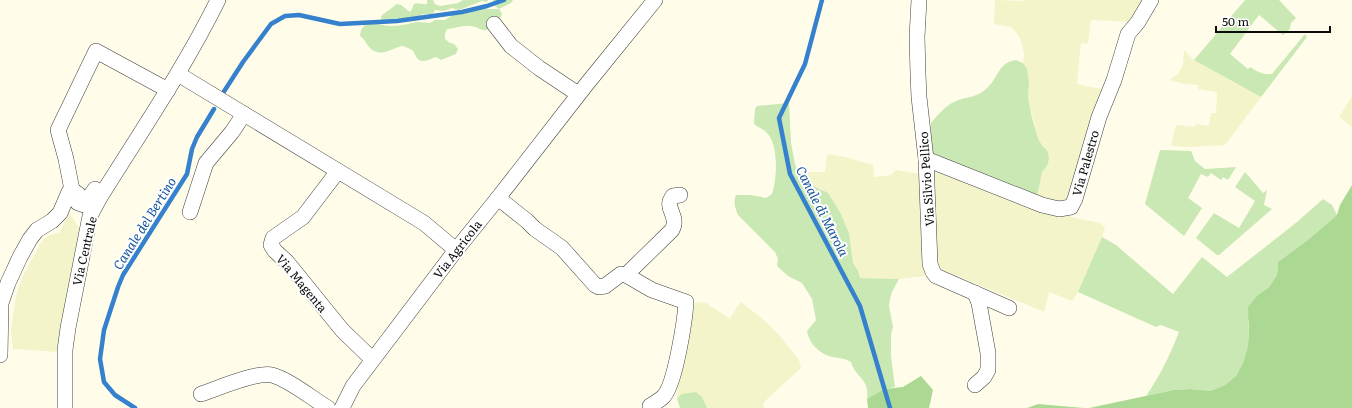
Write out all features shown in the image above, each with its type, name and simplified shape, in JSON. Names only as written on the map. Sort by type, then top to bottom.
[{"type":"street","name":"Via Centrale","points":[[65,408],[65,350],[90,216],[99,199],[178,74],[206,26],[218,0]]},
{"type":"street","name":"Via Agricola","points":[[342,408],[353,386],[372,359],[578,94],[655,0]]},
{"type":"street","name":"Via Silvio Pellico","points":[[919,0],[917,37],[918,82],[926,159],[930,264],[936,276],[1009,308]]},
{"type":"street","name":"Via Palestro","points":[[926,159],[1042,205],[1058,210],[1071,207],[1075,199],[1099,117],[1114,80],[1128,34],[1138,22],[1151,0]]},
{"type":"street","points":[[494,24],[511,46],[539,68],[578,94]]},
{"type":"street","points":[[130,149],[119,155],[108,166],[84,205],[78,203],[78,194],[72,190],[66,159],[58,130],[96,51],[168,90]]},
{"type":"street","points":[[178,74],[424,223],[456,250]]},
{"type":"street","points":[[190,212],[206,163],[232,132],[240,111]]},
{"type":"street","name":"Via Magenta","points":[[338,171],[303,217],[273,238],[271,245],[342,330],[372,359]]},
{"type":"street","points":[[0,355],[1,303],[8,283],[30,239],[37,230],[52,221],[60,213],[69,192],[72,190]]},
{"type":"street","points":[[626,275],[672,230],[675,222],[670,206],[670,200],[673,196],[680,195]]},
{"type":"street","points":[[498,198],[535,229],[562,248],[595,285],[599,287],[605,286],[621,274],[626,275],[652,290],[686,302],[685,319],[669,389],[663,397],[650,406]]},
{"type":"street","points":[[975,293],[979,303],[988,353],[988,370],[984,377],[975,385]]},
{"type":"street","points":[[201,394],[250,377],[271,374],[282,379],[328,408]]},
{"type":"green space","points":[[427,0],[433,0],[435,4],[440,6],[458,3],[463,0],[488,0],[487,2],[482,1],[459,10],[452,8],[444,11],[435,10],[432,15],[422,14],[419,18],[414,20],[406,18],[382,20],[381,18],[381,16],[397,4],[401,5],[410,12],[414,4],[427,4]]},
{"type":"green space","points":[[493,0],[513,0],[511,3],[499,9],[495,6]]},
{"type":"green space","points":[[995,0],[1147,0],[1136,22],[1091,20],[1088,44],[1081,43],[1077,84],[1105,90],[1069,201],[1064,206],[1037,196],[1042,172],[1047,166],[1044,146],[1039,141],[1031,111],[1028,97],[1029,83],[1027,69],[1023,63],[1024,53],[1020,38],[1011,27],[994,24]]},
{"type":"green space","points":[[1245,0],[1279,0],[1296,18],[1291,23],[1290,29],[1283,35],[1259,15],[1230,54],[1248,69],[1250,67],[1261,73],[1272,74],[1305,34],[1307,37],[1261,97],[1194,60]]},
{"type":"green space","points":[[473,9],[499,9],[502,14],[499,21],[498,18],[493,17],[491,24],[486,30],[467,26],[447,29],[445,39],[454,44],[458,49],[456,54],[441,60],[436,57],[427,61],[421,61],[417,59],[412,50],[402,46],[382,53],[374,51],[360,36],[364,26],[368,24],[399,26],[418,22],[430,23],[435,20],[445,20],[454,14],[464,14]]},
{"type":"green space","points":[[1184,50],[1194,60],[1261,97],[1225,145],[1189,147],[1171,146],[1176,125],[1195,127],[1196,124],[1209,126],[1211,113],[1216,113],[1217,92],[1198,89],[1198,85],[1184,84],[1169,80],[1178,74],[1183,65]]},
{"type":"green space","points":[[1016,60],[1023,63],[1027,69],[1029,83],[1028,97],[1032,118],[1039,141],[1048,152],[1049,159],[1047,166],[1042,172],[1037,196],[931,157],[931,123],[936,117],[944,109],[958,100],[974,96],[982,92],[991,84],[1005,64]]},
{"type":"green space","points":[[1352,96],[1352,127],[1339,117]]},
{"type":"green space","points":[[789,103],[791,143],[798,172],[808,183],[828,193],[840,212],[849,233],[853,263],[860,278],[899,279],[892,292],[889,306],[893,327],[891,335],[891,356],[895,387],[884,389],[867,399],[865,383],[853,368],[851,362],[823,354],[810,340],[807,331],[816,320],[812,299],[802,283],[788,276],[777,266],[778,259],[775,252],[738,215],[735,207],[736,195],[751,195],[766,198],[772,194],[774,188],[776,162],[774,145],[767,133],[754,124],[755,109],[757,106]]},
{"type":"green space","points":[[1160,150],[1191,151],[1195,161],[1205,169],[1236,167],[1228,180],[1223,177],[1221,180],[1211,173],[1208,177],[1201,174],[1188,198],[1202,208],[1184,236],[1145,204]]},
{"type":"green space","points":[[827,154],[845,157],[873,165],[874,177],[891,175],[896,170],[921,174],[925,276],[899,279],[860,278],[853,263],[849,233],[840,212],[822,189],[808,183],[798,172],[825,172]]},
{"type":"green space","points":[[932,167],[1049,210],[1075,218],[1100,223],[1105,228],[1102,237],[1078,292],[1072,301],[1049,292],[1044,312],[936,267]]},
{"type":"green space","points":[[1245,172],[1263,193],[1267,190],[1264,205],[1272,209],[1219,255],[1217,255],[1196,238],[1214,213],[1239,228],[1255,201],[1235,187]]},
{"type":"green space","points":[[1352,185],[1352,408],[1089,408],[1174,390],[1190,389],[1210,391],[1225,385],[1236,376],[1243,363],[1247,350],[1249,336],[1248,307],[1258,295],[1269,287],[1277,275],[1278,262],[1309,239],[1337,215],[1340,205]]},
{"type":"green space","points":[[1323,199],[1332,205],[1337,215],[1309,239],[1278,262],[1277,275],[1269,287],[1258,295],[1248,322],[1249,336],[1247,350],[1243,363],[1236,376],[1225,385],[1210,391],[1190,389],[1174,390],[1146,396],[1156,381],[1179,332],[1161,325],[1156,327],[1078,292],[1102,237],[1116,245],[1173,294],[1202,257],[1227,277],[1297,222]]},
{"type":"green space","points":[[69,212],[79,228],[59,352],[13,349],[11,331],[16,296],[22,278],[42,241],[48,236],[60,232]]},
{"type":"green space","points":[[696,302],[706,303],[730,319],[741,302],[764,320],[780,336],[799,360],[801,368],[767,399],[763,405],[764,408],[707,408],[702,397],[682,394],[677,398],[678,382]]},
{"type":"green space","points":[[921,376],[933,390],[929,408],[868,408],[867,399],[884,389],[903,387]]},
{"type":"green space","points":[[696,392],[702,397],[707,408],[680,408],[677,398],[682,394]]},
{"type":"green space","points":[[1038,404],[1084,408],[1027,408]]},
{"type":"waterway","name":"Canale del Bertino","points":[[223,93],[243,62],[271,24],[285,16],[299,15],[340,24],[397,21],[462,12],[504,0]]},
{"type":"waterway","name":"Canale di Marola","points":[[822,0],[805,64],[779,118],[790,174],[860,306],[890,408]]},
{"type":"waterway","name":"Canale del Bertino","points":[[135,408],[115,395],[104,382],[100,359],[104,330],[123,275],[187,174],[192,149],[197,137],[214,109]]}]
